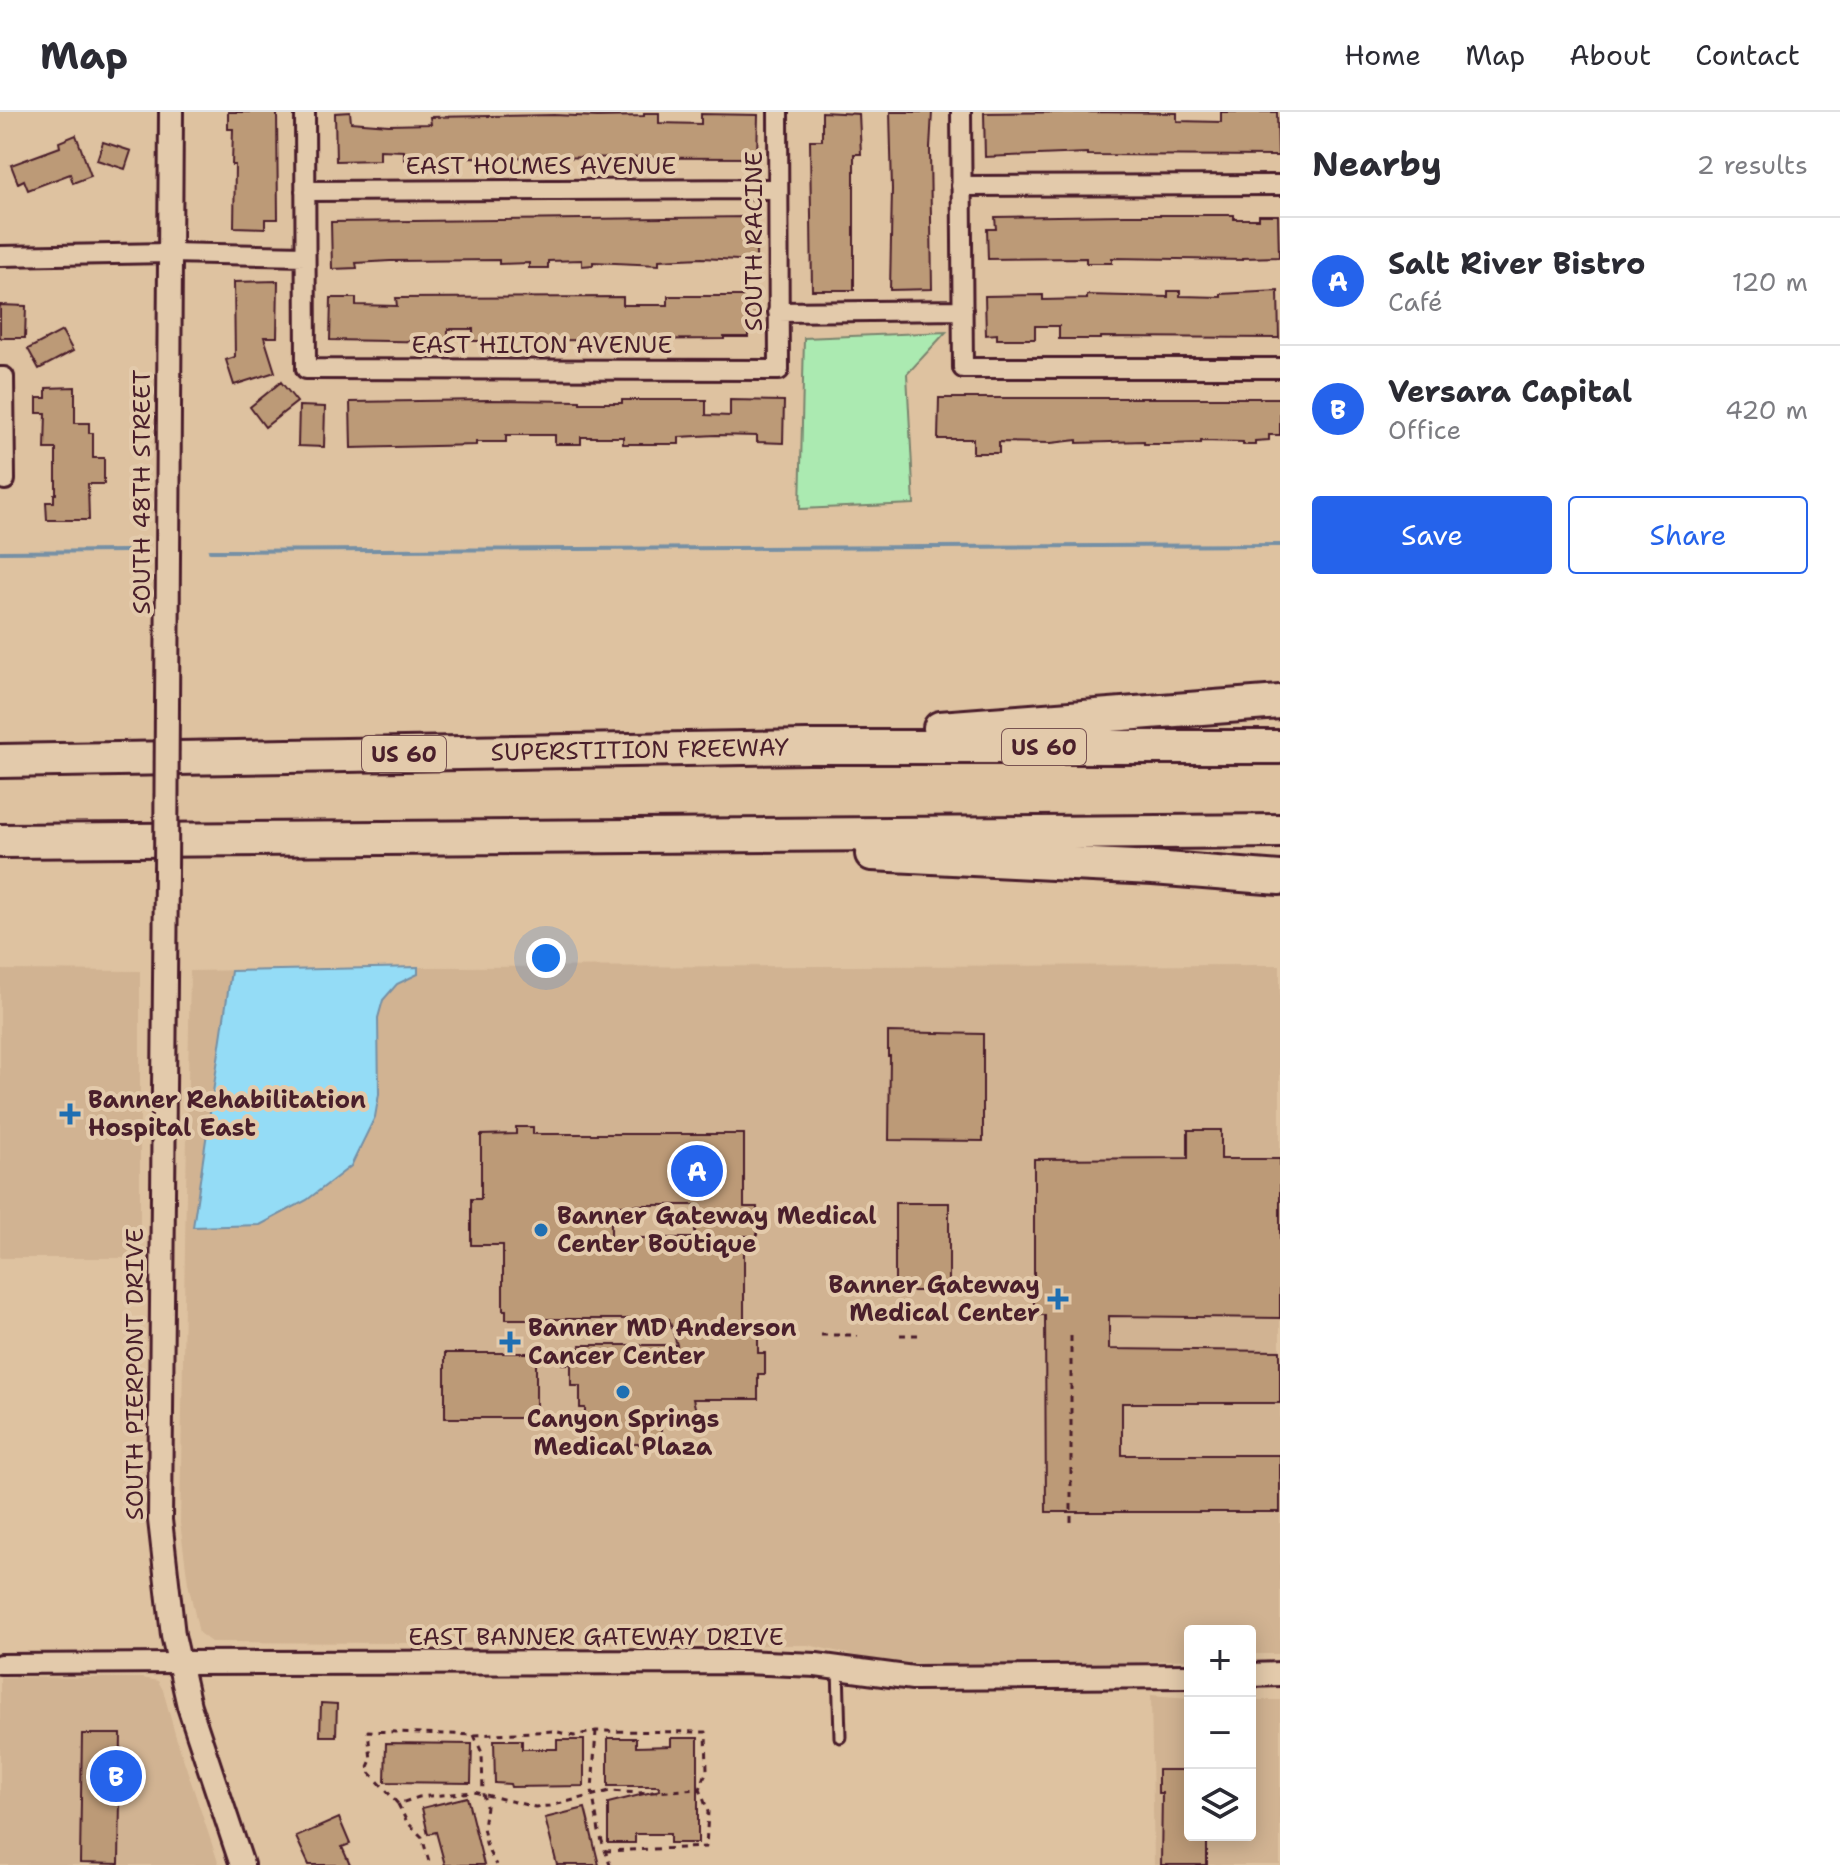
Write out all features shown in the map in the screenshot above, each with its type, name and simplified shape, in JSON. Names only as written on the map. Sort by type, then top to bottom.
[{"type":"highway","points":[[807,747],[840,735],[1280,702]]},
{"type":"highway","name":"SUPERSTITION FREEWAY","points":[[0,761],[807,747],[1280,747]]},
{"type":"highway","points":[[0,841],[1280,831]]},
{"type":"highway","points":[[517,837],[1153,868],[1280,878]]},
{"type":"street","name":"SOUTH 48TH STREET","points":[[166,872],[171,112]]},
{"type":"street","points":[[0,256],[169,253],[305,256],[305,112]]},
{"type":"street","name":"SOUTH RACINE","points":[[778,112],[779,370]]},
{"type":"street","points":[[961,112],[963,368],[1280,368]]},
{"type":"street","points":[[961,186],[1280,185]]},
{"type":"street","name":"EAST HOLMES AVENUE","points":[[305,191],[778,189]]},
{"type":"street","name":"EAST HILTON AVENUE","points":[[305,256],[306,369],[779,370]]},
{"type":"street","points":[[778,312],[963,310]]},
{"type":"street","points":[[0,377],[4,377],[5,480]]},
{"type":"street","name":"SOUTH PIERPONT DRIVE","points":[[166,872],[159,1479],[163,1546],[173,1635],[193,1721],[242,1865]]},
{"type":"street","name":"EAST BANNER GATEWAY DRIVE","points":[[0,1664],[743,1662],[793,1663],[913,1678],[1184,1676]]},
{"type":"street","points":[[1256,1675],[1280,1674]]},
{"type":"lane","points":[[838,1668],[840,1737]]},
{"type":"path","points":[[1071,1334],[1071,1522]]},
{"type":"path","points":[[821,1335],[858,1335]]},
{"type":"path","points":[[900,1335],[920,1335]]},
{"type":"path","points":[[430,1865],[422,1837],[367,1769],[371,1760],[368,1731],[474,1735],[554,1731],[574,1736],[596,1731],[706,1732],[707,1770],[700,1789],[708,1812],[706,1847],[605,1851]]},
{"type":"path","points":[[596,1731],[593,1796],[610,1865]]},
{"type":"path","points":[[474,1735],[482,1753],[486,1806],[483,1827],[487,1848],[496,1865]]},
{"type":"path","points":[[398,1804],[419,1797],[474,1792],[535,1807],[610,1791],[664,1793],[700,1789]]},
{"type":"shaded area","points":[[1280,965],[1280,1654],[1256,1654],[1256,1625],[1184,1625],[1184,1659],[951,1665],[885,1662],[808,1645],[211,1642],[199,1633],[180,1523],[190,971],[418,967]]},
{"type":"shaded area","name":"Banner Rehabilitation Hospital East","points":[[0,970],[140,971],[140,1258],[0,1258]]},
{"type":"shaded area","points":[[0,1677],[143,1678],[158,1681],[219,1865],[0,1865]]},
{"type":"shaded area","points":[[1151,1695],[1184,1698],[1184,1841],[1256,1841],[1256,1700],[1280,1700],[1280,1865],[1154,1865]]},
{"type":"green space","points":[[946,332],[907,374],[914,504],[800,509],[804,338]]},
{"type":"water","points":[[418,967],[418,974],[397,984],[383,1000],[378,1018],[379,1094],[375,1117],[351,1166],[307,1200],[260,1225],[193,1227],[231,971]]},
{"type":"building","points":[[228,112],[277,112],[278,219],[265,219],[265,228],[234,227],[235,165],[232,165],[233,129],[228,129]]},
{"type":"building","points":[[350,112],[351,122],[389,125],[431,124],[430,117],[597,117],[644,116],[644,113],[659,113],[659,123],[701,124],[701,114],[758,115],[757,158],[462,157],[404,160],[404,151],[380,150],[380,160],[336,161],[335,113]]},
{"type":"building","points":[[822,112],[859,114],[861,154],[854,154],[854,290],[812,290],[810,140],[822,140]]},
{"type":"building","points":[[890,112],[932,112],[932,289],[890,290]]},
{"type":"building","points":[[1221,112],[1277,112],[1278,156],[1087,153],[985,157],[984,113],[1177,113],[1177,121],[1221,122]]},
{"type":"building","points":[[76,135],[91,176],[73,183],[70,174],[28,190],[24,180],[18,183],[11,165],[60,147],[59,142]]},
{"type":"building","points":[[103,142],[131,151],[125,169],[97,160]]},
{"type":"building","points":[[1234,215],[1234,219],[1259,219],[1259,215],[1278,215],[1279,257],[1243,260],[1112,258],[1112,263],[1086,263],[1086,258],[988,259],[987,229],[996,229],[995,217]]},
{"type":"building","points":[[748,217],[748,231],[756,231],[756,261],[702,258],[659,260],[659,265],[593,262],[593,265],[582,266],[582,260],[548,261],[548,268],[529,268],[529,263],[499,264],[499,260],[390,261],[356,263],[357,268],[332,269],[331,222]]},
{"type":"building","points":[[278,281],[277,337],[264,337],[275,372],[234,385],[226,360],[235,357],[234,282]]},
{"type":"building","points":[[1168,291],[1180,291],[1180,296],[1221,297],[1221,294],[1278,291],[1279,338],[1059,339],[1059,326],[1035,326],[1035,339],[997,339],[997,334],[986,335],[985,296],[1043,295],[1043,300],[1087,299],[1087,295],[1168,297]]},
{"type":"building","points":[[668,296],[756,296],[757,328],[748,328],[748,337],[724,339],[473,341],[473,329],[448,329],[448,342],[330,340],[331,298],[356,298],[356,305],[397,306],[396,298],[623,297],[623,305],[668,305]]},
{"type":"building","points":[[0,305],[26,306],[25,338],[0,338]]},
{"type":"building","points":[[62,331],[73,351],[39,369],[28,349]]},
{"type":"building","points":[[281,382],[297,402],[265,427],[250,407]]},
{"type":"building","points":[[75,387],[75,423],[89,423],[89,433],[93,433],[93,458],[104,458],[104,484],[88,484],[89,520],[47,520],[46,502],[54,502],[56,494],[56,449],[45,449],[46,413],[37,413],[37,398],[46,398],[46,388]]},
{"type":"building","points":[[939,398],[1280,398],[1280,435],[1269,435],[1269,440],[1255,441],[1255,445],[1201,441],[1168,444],[1144,444],[1144,441],[1077,443],[1077,440],[999,442],[999,453],[973,453],[973,439],[938,439]]},
{"type":"building","points":[[488,400],[622,403],[622,400],[706,400],[706,415],[730,416],[730,400],[784,401],[783,443],[757,442],[757,436],[716,435],[679,437],[679,444],[623,444],[623,437],[581,437],[581,444],[555,444],[555,435],[506,435],[506,442],[476,442],[476,445],[351,448],[350,402]]},
{"type":"building","points":[[299,406],[325,407],[324,447],[298,446]]},
{"type":"building","points":[[888,1032],[983,1034],[983,1141],[889,1140]]},
{"type":"building","name":"Banner Gateway Medical Center Boutique","points":[[516,1127],[533,1127],[533,1134],[744,1134],[744,1207],[757,1207],[757,1236],[744,1236],[744,1320],[758,1320],[758,1353],[765,1353],[765,1374],[758,1374],[758,1399],[693,1399],[697,1415],[661,1415],[661,1444],[585,1444],[585,1408],[580,1408],[580,1386],[571,1386],[571,1364],[562,1364],[562,1349],[580,1349],[580,1345],[677,1345],[669,1319],[506,1319],[506,1310],[503,1310],[503,1245],[471,1245],[471,1199],[481,1199],[481,1135],[516,1134]],"holes":[[[611,1205],[695,1205],[695,1238],[611,1238]]]},
{"type":"building","points":[[1188,1130],[1221,1130],[1221,1159],[1280,1159],[1280,1318],[1109,1316],[1109,1349],[1280,1351],[1280,1403],[1122,1403],[1122,1455],[1280,1455],[1280,1512],[1046,1512],[1045,1315],[1034,1315],[1034,1159],[1188,1158]]},
{"type":"building","points":[[895,1203],[949,1203],[949,1291],[895,1291]]},
{"type":"building","points":[[445,1353],[536,1353],[536,1418],[445,1418]]},
{"type":"building","points":[[321,1703],[337,1704],[336,1736],[320,1736]]},
{"type":"building","points":[[82,1734],[121,1734],[119,1864],[80,1863]]},
{"type":"building","points":[[608,1738],[636,1738],[636,1747],[671,1746],[671,1738],[698,1738],[698,1843],[670,1843],[670,1834],[635,1834],[635,1843],[608,1843],[608,1803],[660,1790],[659,1786],[608,1786]]},
{"type":"building","points":[[494,1740],[522,1740],[522,1749],[557,1749],[557,1740],[584,1740],[584,1786],[511,1787],[510,1784],[495,1783]]},
{"type":"building","points":[[386,1743],[472,1744],[471,1783],[385,1782]]},
{"type":"building","points":[[1158,1770],[1184,1770],[1184,1841],[1207,1841],[1207,1865],[1161,1865],[1162,1793],[1158,1793]]},
{"type":"building","points":[[467,1797],[484,1865],[445,1865],[436,1832],[428,1834],[422,1808]]},
{"type":"building","points":[[585,1808],[599,1865],[557,1865],[545,1818]]},
{"type":"building","points":[[339,1818],[350,1844],[342,1847],[350,1865],[309,1865],[296,1837]]},
{"type":"waterway","points":[[210,551],[1280,545]]},
{"type":"waterway","points":[[0,552],[126,551]]},
{"type":"place","name":"Banner Rehabilitation Hospital East","points":[[70,1114]]},
{"type":"place","name":"Salt River Bistro","points":[[697,1171]]},
{"type":"place","name":"Banner Gateway Medical Center Boutique","points":[[541,1230]]},
{"type":"place","name":"Banner Gateway Medical Center","points":[[1058,1299]]},
{"type":"place","name":"Banner MD Anderson Cancer Center","points":[[510,1342]]},
{"type":"place","name":"Canyon Springs Medical Plaza","points":[[623,1392]]},
{"type":"place","name":"Versara Capital","points":[[116,1776]]}]
